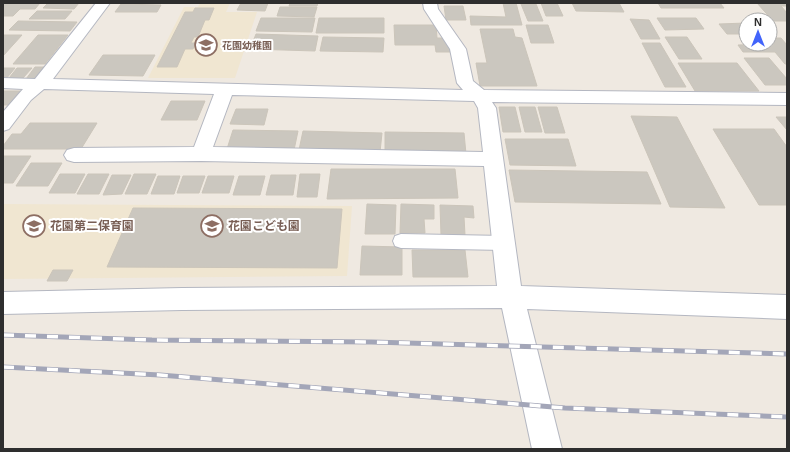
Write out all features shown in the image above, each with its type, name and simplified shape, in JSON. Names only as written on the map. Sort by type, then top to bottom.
[{"type":"street","points":[[3,125],[26,96],[40,84],[103,3]]},
{"type":"street","points":[[430,3],[431,9],[458,49],[466,83],[480,96],[487,108],[508,282],[547,449]]},
{"type":"street","points":[[3,83],[480,96],[787,99]]},
{"type":"street","points":[[200,154],[225,89]]},
{"type":"street","points":[[74,155],[200,154],[494,159]]},
{"type":"street","points":[[3,303],[190,299],[512,297],[787,307]]},
{"type":"lane","points":[[402,241],[504,243]]},
{"type":"shaded area","name":"花園幼稚園","points":[[200,3],[230,3],[226,12],[257,12],[235,78],[148,78],[184,7],[198,7]]},
{"type":"shaded area","points":[[3,204],[352,206],[347,276],[3,279]]},
{"type":"building","points":[[3,3],[40,3],[35,9],[20,9],[13,16],[3,16]]},
{"type":"building","points":[[48,3],[79,3],[74,9],[43,8]]},
{"type":"building","points":[[241,3],[268,3],[265,11],[237,10]]},
{"type":"building","points":[[290,3],[318,3],[317,6],[289,6]]},
{"type":"building","points":[[503,3],[516,3],[522,25],[471,25],[470,16],[506,17]]},
{"type":"building","points":[[541,3],[557,3],[563,16],[546,16]]},
{"type":"building","points":[[572,3],[619,3],[624,12],[576,11]]},
{"type":"building","points":[[658,3],[720,3],[724,8],[661,8]]},
{"type":"building","points":[[757,3],[787,3],[787,6],[781,6],[787,13],[787,21],[778,21],[778,12],[765,12]]},
{"type":"building","points":[[121,4],[161,5],[157,12],[115,12]]},
{"type":"building","points":[[521,4],[536,4],[543,21],[528,21]]},
{"type":"building","points":[[444,6],[463,6],[466,20],[446,20]]},
{"type":"building","points":[[280,7],[317,7],[314,17],[277,16]]},
{"type":"building","points":[[195,8],[214,8],[209,20],[205,20],[198,37],[194,37],[191,43],[195,43],[193,49],[185,49],[177,67],[157,67],[185,12],[193,12]]},
{"type":"building","points":[[37,11],[72,11],[65,19],[29,19]]},
{"type":"building","points":[[261,18],[315,18],[312,32],[256,31]]},
{"type":"building","points":[[319,18],[384,18],[384,33],[316,33]]},
{"type":"building","points":[[657,18],[696,18],[704,29],[665,30]]},
{"type":"building","points":[[630,19],[649,20],[660,39],[641,39]]},
{"type":"building","points":[[18,21],[77,22],[70,31],[9,30]]},
{"type":"building","points":[[738,23],[738,34],[727,34],[719,24]]},
{"type":"building","points":[[394,25],[436,25],[437,38],[448,38],[450,52],[436,52],[435,45],[395,45]]},
{"type":"building","points":[[526,25],[548,25],[554,43],[531,43]]},
{"type":"building","points":[[480,29],[513,29],[515,37],[522,38],[537,86],[480,86],[476,63],[487,63]]},
{"type":"building","points":[[256,34],[318,36],[315,51],[250,49]]},
{"type":"building","points":[[3,35],[22,35],[3,56]]},
{"type":"building","points":[[38,35],[68,35],[45,64],[13,64]]},
{"type":"building","points":[[323,37],[384,38],[383,52],[320,51]]},
{"type":"building","points":[[665,37],[687,37],[702,59],[679,59]]},
{"type":"building","points":[[778,38],[781,38],[787,45],[787,64],[785,64],[775,52],[778,52]]},
{"type":"building","points":[[642,43],[660,43],[686,87],[665,87]]},
{"type":"building","points":[[103,55],[155,55],[143,76],[89,75]]},
{"type":"building","points":[[744,58],[769,58],[787,79],[787,85],[765,85]]},
{"type":"building","points":[[678,63],[737,63],[759,91],[695,91]]},
{"type":"building","points":[[35,67],[47,67],[38,79],[26,79]]},
{"type":"building","points":[[3,68],[15,68],[6,79],[3,79]]},
{"type":"building","points":[[17,68],[32,68],[23,78],[9,78]]},
{"type":"building","points":[[3,91],[20,91],[9,105],[3,105]]},
{"type":"building","points":[[171,101],[205,101],[197,120],[161,120]]},
{"type":"building","points":[[499,107],[515,107],[521,132],[503,132]]},
{"type":"building","points":[[519,107],[535,107],[542,132],[525,132]]},
{"type":"building","points":[[538,107],[557,107],[565,133],[545,133]]},
{"type":"building","points":[[236,109],[268,109],[264,125],[230,124]]},
{"type":"building","points":[[631,116],[677,117],[725,208],[670,207]]},
{"type":"building","points":[[776,117],[787,117],[787,130]]},
{"type":"building","points":[[30,123],[97,123],[81,149],[3,149],[3,146],[12,134],[21,134]]},
{"type":"building","points":[[713,129],[774,129],[787,147],[787,205],[759,205]]},
{"type":"building","points":[[233,130],[298,131],[294,150],[227,149]]},
{"type":"building","points":[[303,131],[382,133],[380,152],[299,150]]},
{"type":"building","points":[[385,132],[464,133],[466,154],[385,153]]},
{"type":"building","points":[[505,139],[568,139],[576,166],[510,165]]},
{"type":"building","points":[[3,156],[31,156],[13,183],[3,183]]},
{"type":"building","points":[[31,163],[62,163],[48,186],[16,186]]},
{"type":"building","points":[[331,169],[455,169],[458,198],[327,199]]},
{"type":"building","points":[[509,170],[647,172],[661,204],[515,202]]},
{"type":"building","points":[[60,174],[85,174],[75,193],[49,193]]},
{"type":"building","points":[[88,174],[109,174],[99,194],[77,194]]},
{"type":"building","points":[[134,174],[156,174],[147,194],[125,194]]},
{"type":"building","points":[[300,174],[320,174],[317,197],[297,197]]},
{"type":"building","points":[[112,175],[131,175],[122,194],[103,195]]},
{"type":"building","points":[[271,175],[296,175],[293,195],[266,195]]},
{"type":"building","points":[[158,176],[180,176],[174,194],[151,194]]},
{"type":"building","points":[[183,176],[205,176],[199,193],[177,193]]},
{"type":"building","points":[[208,176],[234,176],[229,193],[202,193]]},
{"type":"building","points":[[239,176],[265,176],[260,195],[233,195]]},
{"type":"building","points":[[367,204],[396,205],[395,234],[365,234]]},
{"type":"building","points":[[401,204],[434,205],[434,219],[424,219],[425,233],[400,233]]},
{"type":"building","points":[[440,205],[473,206],[474,218],[464,217],[465,235],[441,235]]},
{"type":"building","points":[[133,208],[342,209],[337,268],[107,267]]},
{"type":"building","points":[[362,246],[402,247],[402,275],[360,275]]},
{"type":"building","points":[[412,250],[465,250],[468,277],[413,277]]},
{"type":"building","points":[[53,270],[73,270],[67,281],[47,281]]},
{"type":"railway","points":[[3,335],[152,340],[372,342],[787,354]]},
{"type":"railway","points":[[3,367],[160,375],[565,408],[787,417]]},
{"type":"place","name":"花園幼稚園","points":[[206,45]]},
{"type":"place","name":"花園第二保育園","points":[[34,226]]},
{"type":"place","name":"花園こども園","points":[[212,226]]}]
